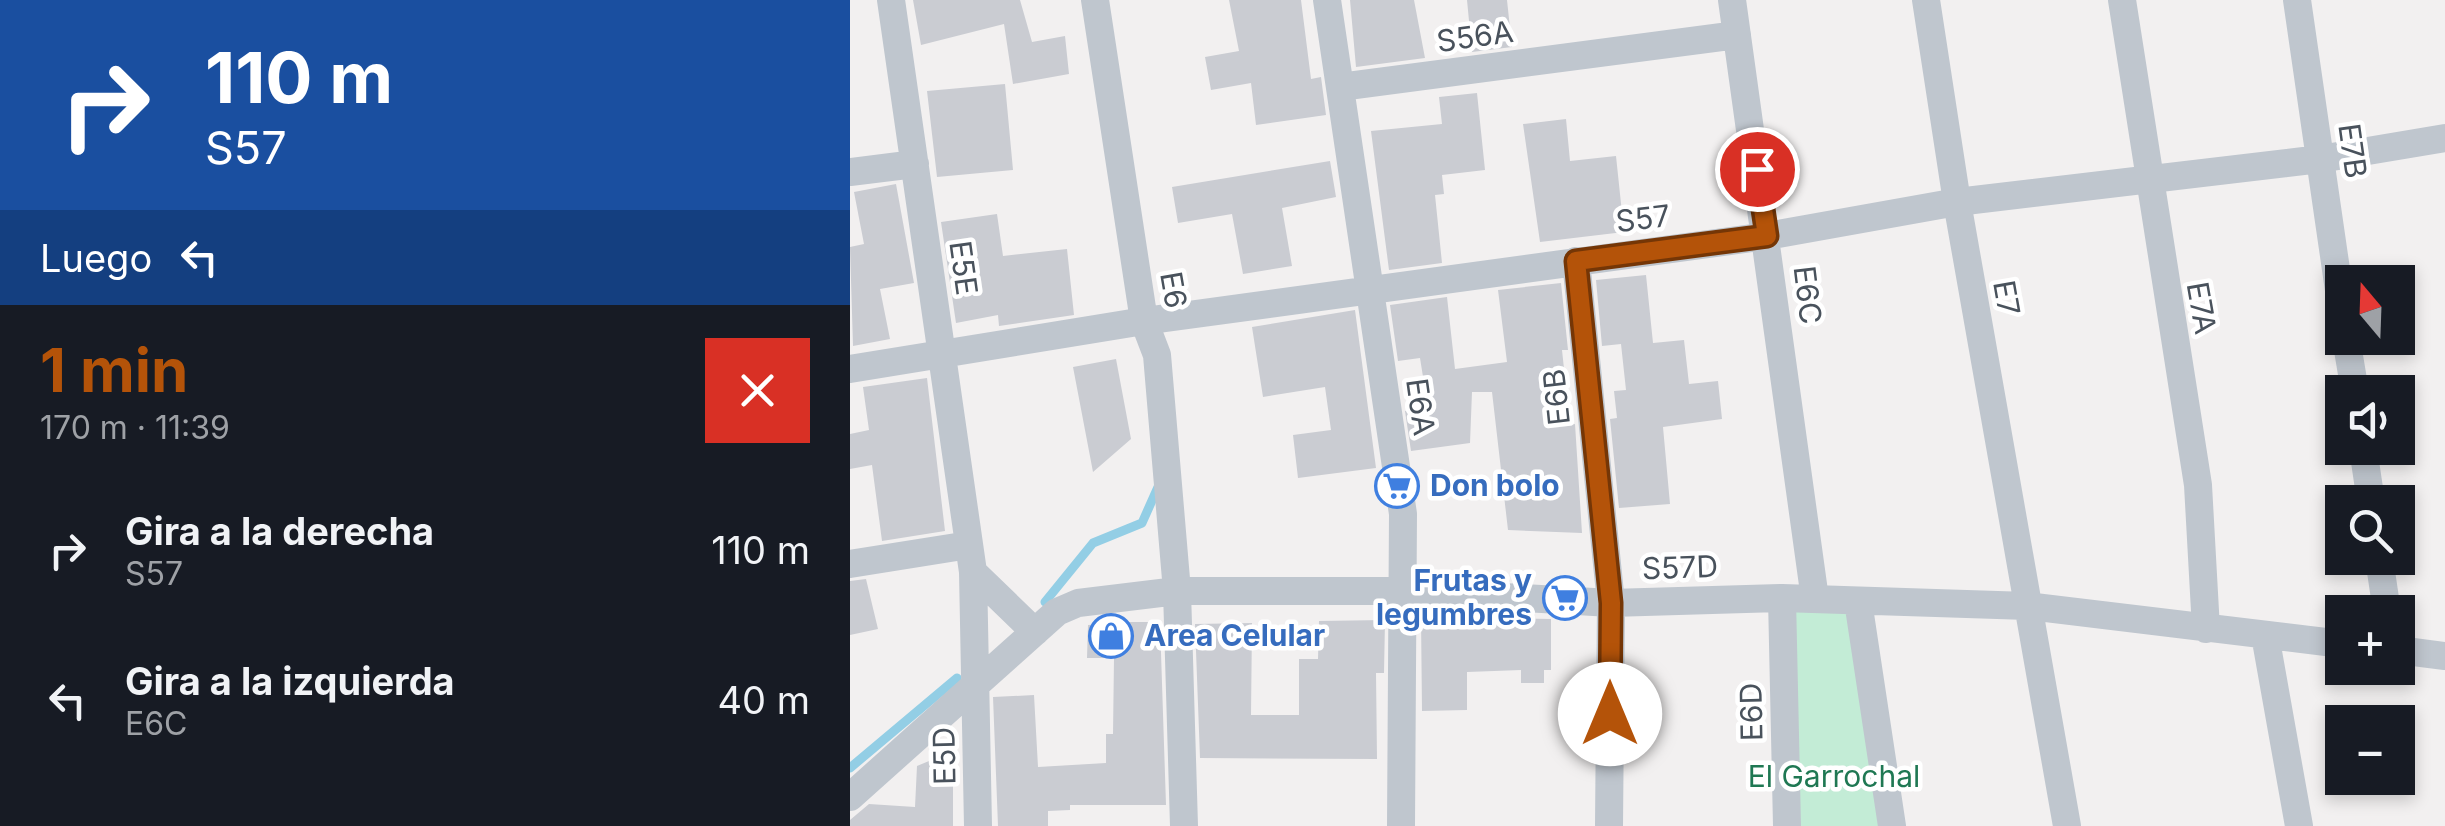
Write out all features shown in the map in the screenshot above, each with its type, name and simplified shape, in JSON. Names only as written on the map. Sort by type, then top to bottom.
[{"type":"street","name":"E5E","points":[[891,0],[971,558],[976,685]]},
{"type":"street","name":"E6","points":[[1095,0],[1144,321],[1158,355],[1178,592]]},
{"type":"street","name":"E6A","points":[[1327,0],[1403,514],[1399,591],[1402,826]]},
{"type":"street","name":"E6C","points":[[1732,0],[1814,598]]},
{"type":"street","name":"E7","points":[[1926,0],[1956,202],[2028,606]]},
{"type":"street","name":"E7A","points":[[2122,0],[2146,177],[2198,484],[2206,628]]},
{"type":"street","name":"E7B","points":[[2297,0],[2335,265]]},
{"type":"street","name":"S56A","points":[[1340,87],[1737,35]]},
{"type":"street","name":"S57","points":[[850,368],[1144,321],[1767,236],[1956,202],[2320,159],[2445,138]]},
{"type":"street","points":[[850,172],[915,164]]},
{"type":"street","name":"E6B","points":[[1576,261],[1611,603],[1609,826]]},
{"type":"street","points":[[850,564],[971,558],[1035,632]]},
{"type":"street","name":"S57D","points":[[850,797],[1057,612],[1078,602],[1178,592],[1399,591],[1611,603],[1814,598],[2028,606],[2325,642]]},
{"type":"street","points":[[1178,592],[1184,826]]},
{"type":"street","name":"E6D","points":[[1782,598],[1787,826]]},
{"type":"street","points":[[1858,601],[1892,826]]},
{"type":"street","points":[[2028,606],[2067,826]]},
{"type":"street","points":[[2265,635],[2299,826]]},
{"type":"street","points":[[2415,652],[2445,656]]},
{"type":"street","name":"E5D","points":[[976,685],[978,826]]},
{"type":"green space","name":"El Garrochal","points":[[1783,599],[1855,605],[1891,826],[1788,826]]},
{"type":"building","points":[[913,0],[1020,0],[1032,42],[1065,36],[1069,74],[1013,84],[1004,24],[921,45]]},
{"type":"building","points":[[1229,0],[1301,0],[1311,79],[1321,77],[1326,115],[1256,125],[1251,83],[1211,90],[1205,57],[1239,51]]},
{"type":"building","points":[[1350,0],[1414,0],[1425,58],[1356,67]]},
{"type":"building","points":[[1467,0],[1507,0],[1512,47],[1472,52]]},
{"type":"building","points":[[1005,84],[1013,170],[937,177],[927,91]]},
{"type":"building","points":[[1477,93],[1485,170],[1442,175],[1444,194],[1435,195],[1442,263],[1389,270],[1371,131],[1442,124],[1439,97]]},
{"type":"building","points":[[1566,119],[1570,161],[1616,156],[1624,232],[1540,242],[1523,124]]},
{"type":"building","points":[[1330,161],[1336,197],[1282,208],[1292,266],[1243,274],[1232,214],[1178,223],[1172,187]]},
{"type":"building","points":[[896,184],[914,283],[880,289],[890,339],[853,346],[850,247],[864,244],[854,192]]},
{"type":"building","points":[[997,214],[1003,256],[1067,249],[1074,315],[999,326],[998,315],[956,323],[941,222]]},
{"type":"building","points":[[1646,275],[1653,343],[1684,340],[1689,384],[1718,381],[1722,419],[1663,427],[1670,504],[1619,508],[1610,419],[1617,418],[1614,391],[1626,390],[1621,344],[1602,346],[1596,280]]},
{"type":"building","points":[[1561,283],[1568,350],[1562,350],[1570,425],[1575,424],[1582,533],[1508,530],[1492,392],[1472,392],[1470,443],[1411,451],[1405,411],[1428,408],[1420,358],[1398,361],[1390,305],[1447,297],[1455,369],[1507,362],[1498,290]]},
{"type":"building","points":[[1355,310],[1376,468],[1298,478],[1293,435],[1331,430],[1325,387],[1263,397],[1252,327]]},
{"type":"building","points":[[1116,359],[1131,439],[1093,472],[1073,367]]},
{"type":"building","points":[[927,378],[945,531],[882,541],[872,465],[850,469],[850,434],[869,430],[863,387]]},
{"type":"building","points":[[866,579],[878,629],[850,635],[850,581]]},
{"type":"building","points":[[1421,617],[1551,619],[1551,670],[1544,670],[1544,683],[1521,683],[1521,670],[1467,672],[1467,710],[1422,711]]},
{"type":"building","points":[[1385,620],[1384,673],[1376,673],[1377,759],[1200,758],[1195,624],[1252,623],[1251,715],[1299,715],[1299,659],[1318,659],[1319,621]]},
{"type":"building","points":[[1160,622],[1166,805],[1070,805],[1070,810],[1048,811],[1048,826],[998,826],[993,697],[1034,695],[1038,767],[1106,763],[1106,734],[1113,734],[1114,658],[1087,658],[1088,625]]},
{"type":"building","points":[[953,751],[953,826],[850,826],[850,820],[869,804],[915,807],[917,766]]},
{"type":"waterway","points":[[1045,602],[1093,543],[1142,523],[1158,487]]},
{"type":"waterway","points":[[850,768],[957,678]]},
{"type":"place","name":"Don bolo","points":[[1397,486]]},
{"type":"place","name":"Frutas y legumbres","points":[[1565,598]]},
{"type":"place","name":"Area Celular","points":[[1111,636]]},
{"type":"route","points":[[1610,714],[1611,603],[1576,261],[1767,236],[1757,169]]}]
